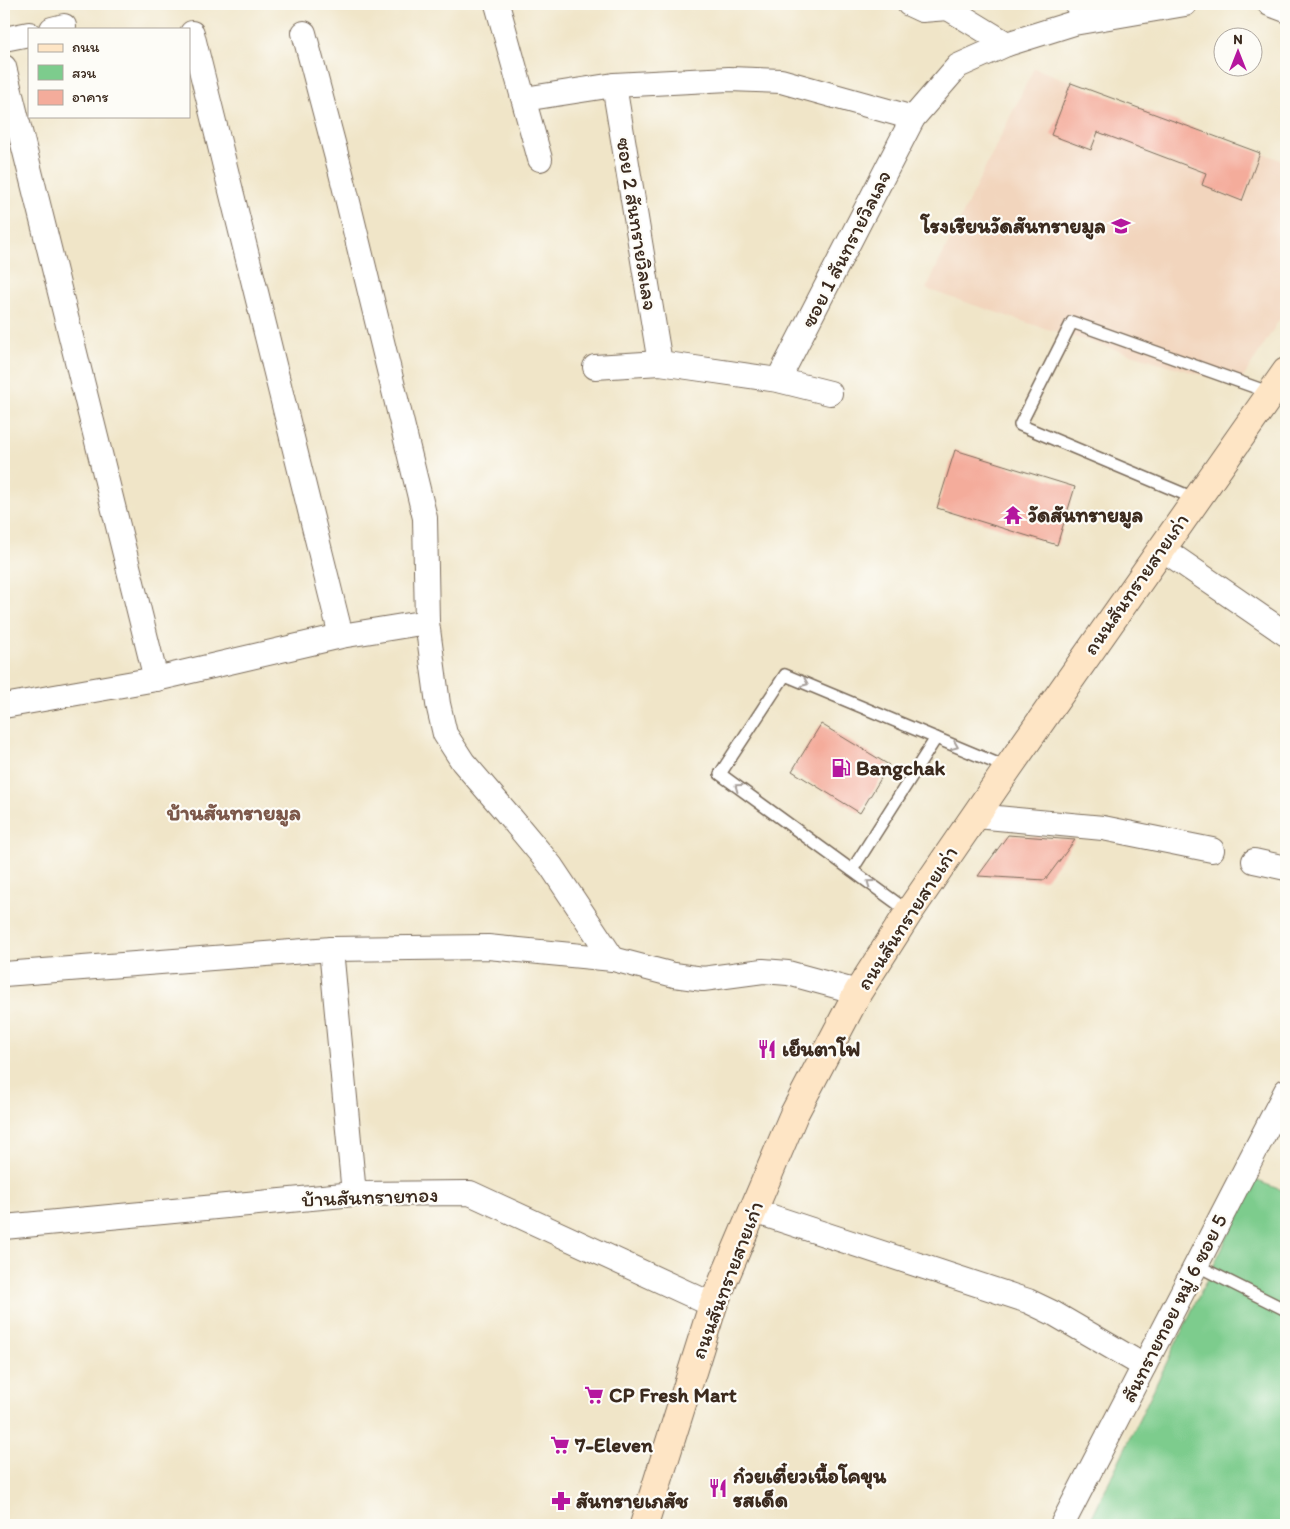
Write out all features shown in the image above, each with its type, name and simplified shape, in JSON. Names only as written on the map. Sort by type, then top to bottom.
[{"type":"main road","name":"ถนนสันทรายสายเก่า","points":[[644,1525],[714,1305],[794,1114],[858,992],[909,912],[1008,768],[1161,548],[1279,383]]},
{"type":"street","points":[[497,4],[540,159]]},
{"type":"street","points":[[909,4],[922,10],[947,6],[1007,44]]},
{"type":"street","name":"ซอย 1 สันทรายวิลเลจ","points":[[778,380],[913,118],[958,66],[1073,13],[1185,4]]},
{"type":"street","points":[[1270,4],[1286,10]]},
{"type":"street","points":[[192,33],[341,636]]},
{"type":"street","points":[[304,33],[341,173],[425,518],[427,622],[438,704],[445,734],[463,762],[551,866],[613,959]]},
{"type":"street","points":[[4,39],[28,34]]},
{"type":"street","points":[[4,67],[156,679]]},
{"type":"street","points":[[524,98],[614,84],[729,79],[781,81],[913,118]]},
{"type":"street","name":"ซอย 2 สันทรายวิลเลจ","points":[[614,84],[660,363]]},
{"type":"street","points":[[595,367],[660,363],[778,380],[830,393]]},
{"type":"street","points":[[1161,548],[1286,634]]},
{"type":"street","points":[[4,706],[156,679],[341,636],[427,622]]},
{"type":"street","points":[[976,816],[1103,828],[1212,850]]},
{"type":"street","points":[[1254,861],[1286,868]]},
{"type":"street","points":[[4,974],[331,950],[488,947],[613,959],[674,975],[703,979],[763,971],[788,973],[858,992]]},
{"type":"street","points":[[331,950],[354,1194]]},
{"type":"street","name":"สันทรายทอย หมู่ 6 ซอย 5","points":[[1062,1525],[1286,1091]]},
{"type":"street","name":"บ้านสันทรายทอง","points":[[4,1227],[354,1194],[470,1193],[714,1305]]},
{"type":"street","points":[[754,1211],[1028,1301],[1054,1313],[1144,1366]]},
{"type":"lane","points":[[1196,499],[1020,425],[1072,322],[1279,383]]},
{"type":"lane","points":[[909,912],[720,774],[785,675],[1008,768]]},
{"type":"lane","points":[[852,870],[936,738]]},
{"type":"lane","points":[[1196,1265],[1286,1310]]},
{"type":"shaded area","name":"โรงเรียนวัดสันทรายมูล","points":[[1034,68],[1286,162],[1286,309],[1238,386],[1034,325],[926,289]]},
{"type":"green space","points":[[1255,1180],[1286,1192],[1286,1525],[1088,1525]]},
{"type":"building","points":[[1071,83],[1260,153],[1242,201],[1202,185],[1206,173],[1098,132],[1091,150],[1051,135]]},
{"type":"building","points":[[955,450],[1075,487],[1057,545],[937,508]]},
{"type":"building","name":"Bangchak","points":[[821,724],[889,765],[860,813],[792,771]]},
{"type":"building","points":[[1008,835],[1075,840],[1045,880],[978,876]]},
{"type":"place","name":"โรงเรียนวัดสันทรายมูล","points":[[1121,226]]},
{"type":"place","name":"วัดสันทรายมูล","points":[[1013,515]]},
{"type":"place","name":"Bangchak","points":[[841,768]]},
{"type":"place","name":"เย็นตาโฟ","points":[[767,1049]]},
{"type":"place","name":"CP Fresh Mart","points":[[594,1395]]},
{"type":"place","name":"7-Eleven","points":[[560,1445]]},
{"type":"place","name":"ก๋วยเตี๋ยวเนื้อโคขุน รสเด็ด","points":[[718,1488]]},
{"type":"place","name":"สันทรายเภสัช","points":[[561,1501]]},
{"type":"district","name":"บ้านสันทรายมูล","points":[[234,812]]}]
